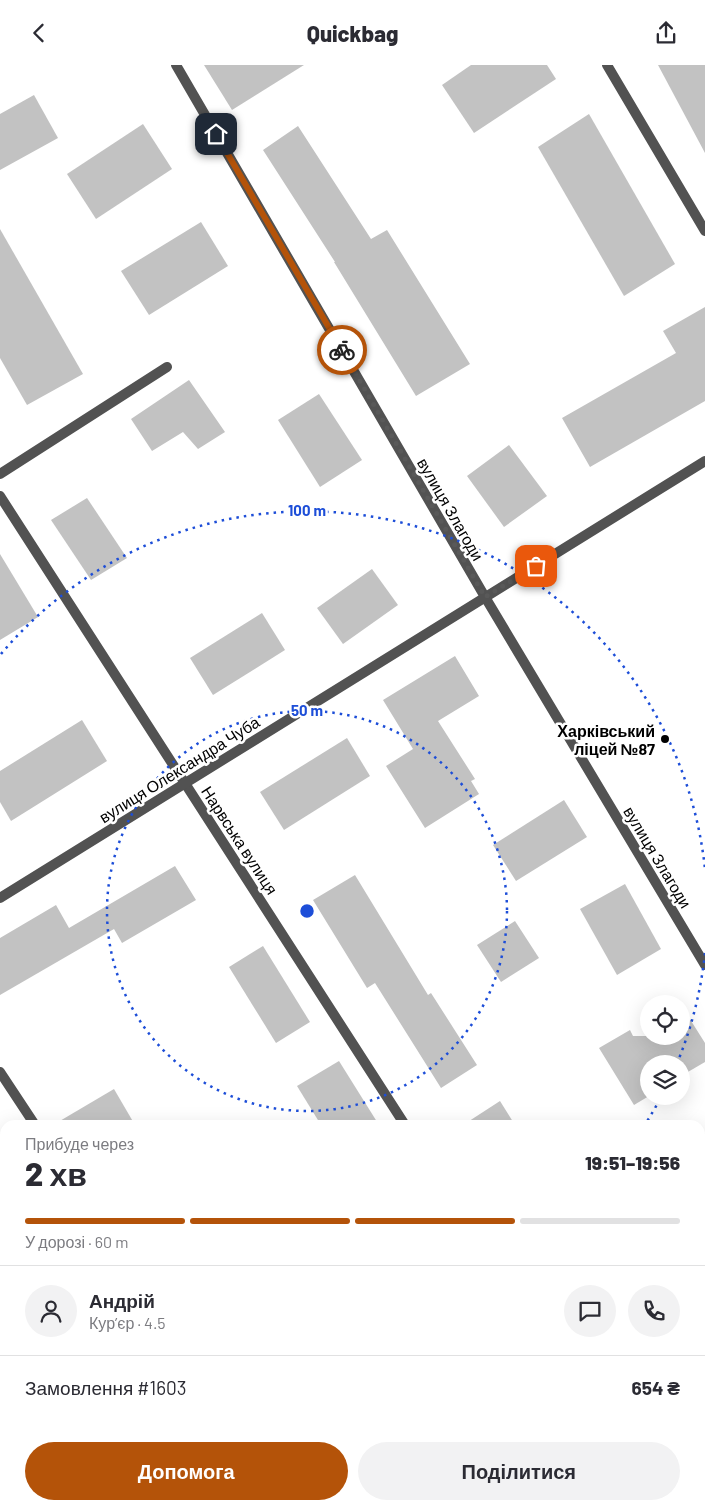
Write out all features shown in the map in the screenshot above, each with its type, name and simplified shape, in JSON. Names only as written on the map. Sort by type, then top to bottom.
[{"type":"street","name":"вулиця Злагоди","points":[[176,65],[485,597],[705,965]]},
{"type":"street","points":[[607,65],[705,231]]},
{"type":"street","points":[[0,474],[167,367]]},
{"type":"street","name":"вулиця Олександра Чуба","points":[[0,898],[705,461]]},
{"type":"street","name":"Нарвська вулиця","points":[[0,496],[402,1120]]},
{"type":"street","points":[[0,1072],[32,1120]]},
{"type":"building","points":[[204,65],[304,65],[232,110]]},
{"type":"building","points":[[471,65],[547,65],[556,79],[474,133],[442,85]]},
{"type":"building","points":[[658,65],[705,65],[705,153]]},
{"type":"building","points":[[34,95],[58,138],[0,170],[0,114]]},
{"type":"building","points":[[589,114],[675,264],[624,296],[538,147]]},
{"type":"building","points":[[143,124],[172,169],[96,219],[67,174]]},
{"type":"building","points":[[298,126],[371,239],[387,230],[470,364],[416,396],[335,262],[263,150]]},
{"type":"building","points":[[201,222],[228,266],[149,315],[121,271]]},
{"type":"building","points":[[0,229],[83,374],[27,405],[0,358]]},
{"type":"building","points":[[705,307],[705,401],[590,467],[562,418],[676,353],[663,331]]},
{"type":"building","points":[[189,380],[225,432],[198,449],[183,432],[152,451],[131,419]]},
{"type":"building","points":[[319,394],[362,460],[320,487],[278,420]]},
{"type":"building","points":[[509,445],[547,496],[504,527],[467,476]]},
{"type":"building","points":[[87,498],[127,558],[91,580],[51,520]]},
{"type":"building","points":[[0,554],[38,617],[0,640]]},
{"type":"building","points":[[372,569],[398,605],[343,644],[317,608]]},
{"type":"building","points":[[262,613],[285,650],[213,695],[190,658]]},
{"type":"building","points":[[455,656],[479,696],[438,721],[475,779],[471,781],[479,794],[425,828],[386,766],[413,749],[383,700]]},
{"type":"building","points":[[82,720],[107,761],[11,821],[0,802],[0,771]]},
{"type":"building","points":[[347,738],[370,776],[284,830],[260,792]]},
{"type":"building","points":[[564,800],[587,837],[516,881],[493,845]]},
{"type":"building","points":[[175,866],[196,900],[122,943],[114,929],[0,995],[0,938],[56,905],[69,928]]},
{"type":"building","points":[[355,875],[428,995],[431,993],[477,1065],[441,1088],[375,983],[367,988],[313,900]]},
{"type":"building","points":[[625,884],[661,949],[617,975],[580,909]]},
{"type":"building","points":[[515,921],[539,958],[501,982],[477,945]]},
{"type":"building","points":[[263,946],[310,1022],[276,1043],[229,967]]},
{"type":"building","points":[[690,1019],[705,1043],[705,1062],[690,1071],[690,1055],[640,1055],[640,1101],[634,1105],[599,1048],[630,1030],[633,1036],[640,1036],[640,1045],[690,1045]]},
{"type":"building","points":[[339,1061],[376,1120],[318,1120],[297,1086]]},
{"type":"building","points":[[114,1089],[132,1120],[61,1120]]},
{"type":"building","points":[[500,1101],[512,1120],[471,1120]]},
{"type":"way so far","points":[[342,350],[485,597],[536,566]]},
{"type":"place","name":"Харківський ліцей №87","points":[[665,739]]},
{"type":"route","points":[[216,134],[342,350]]}]
